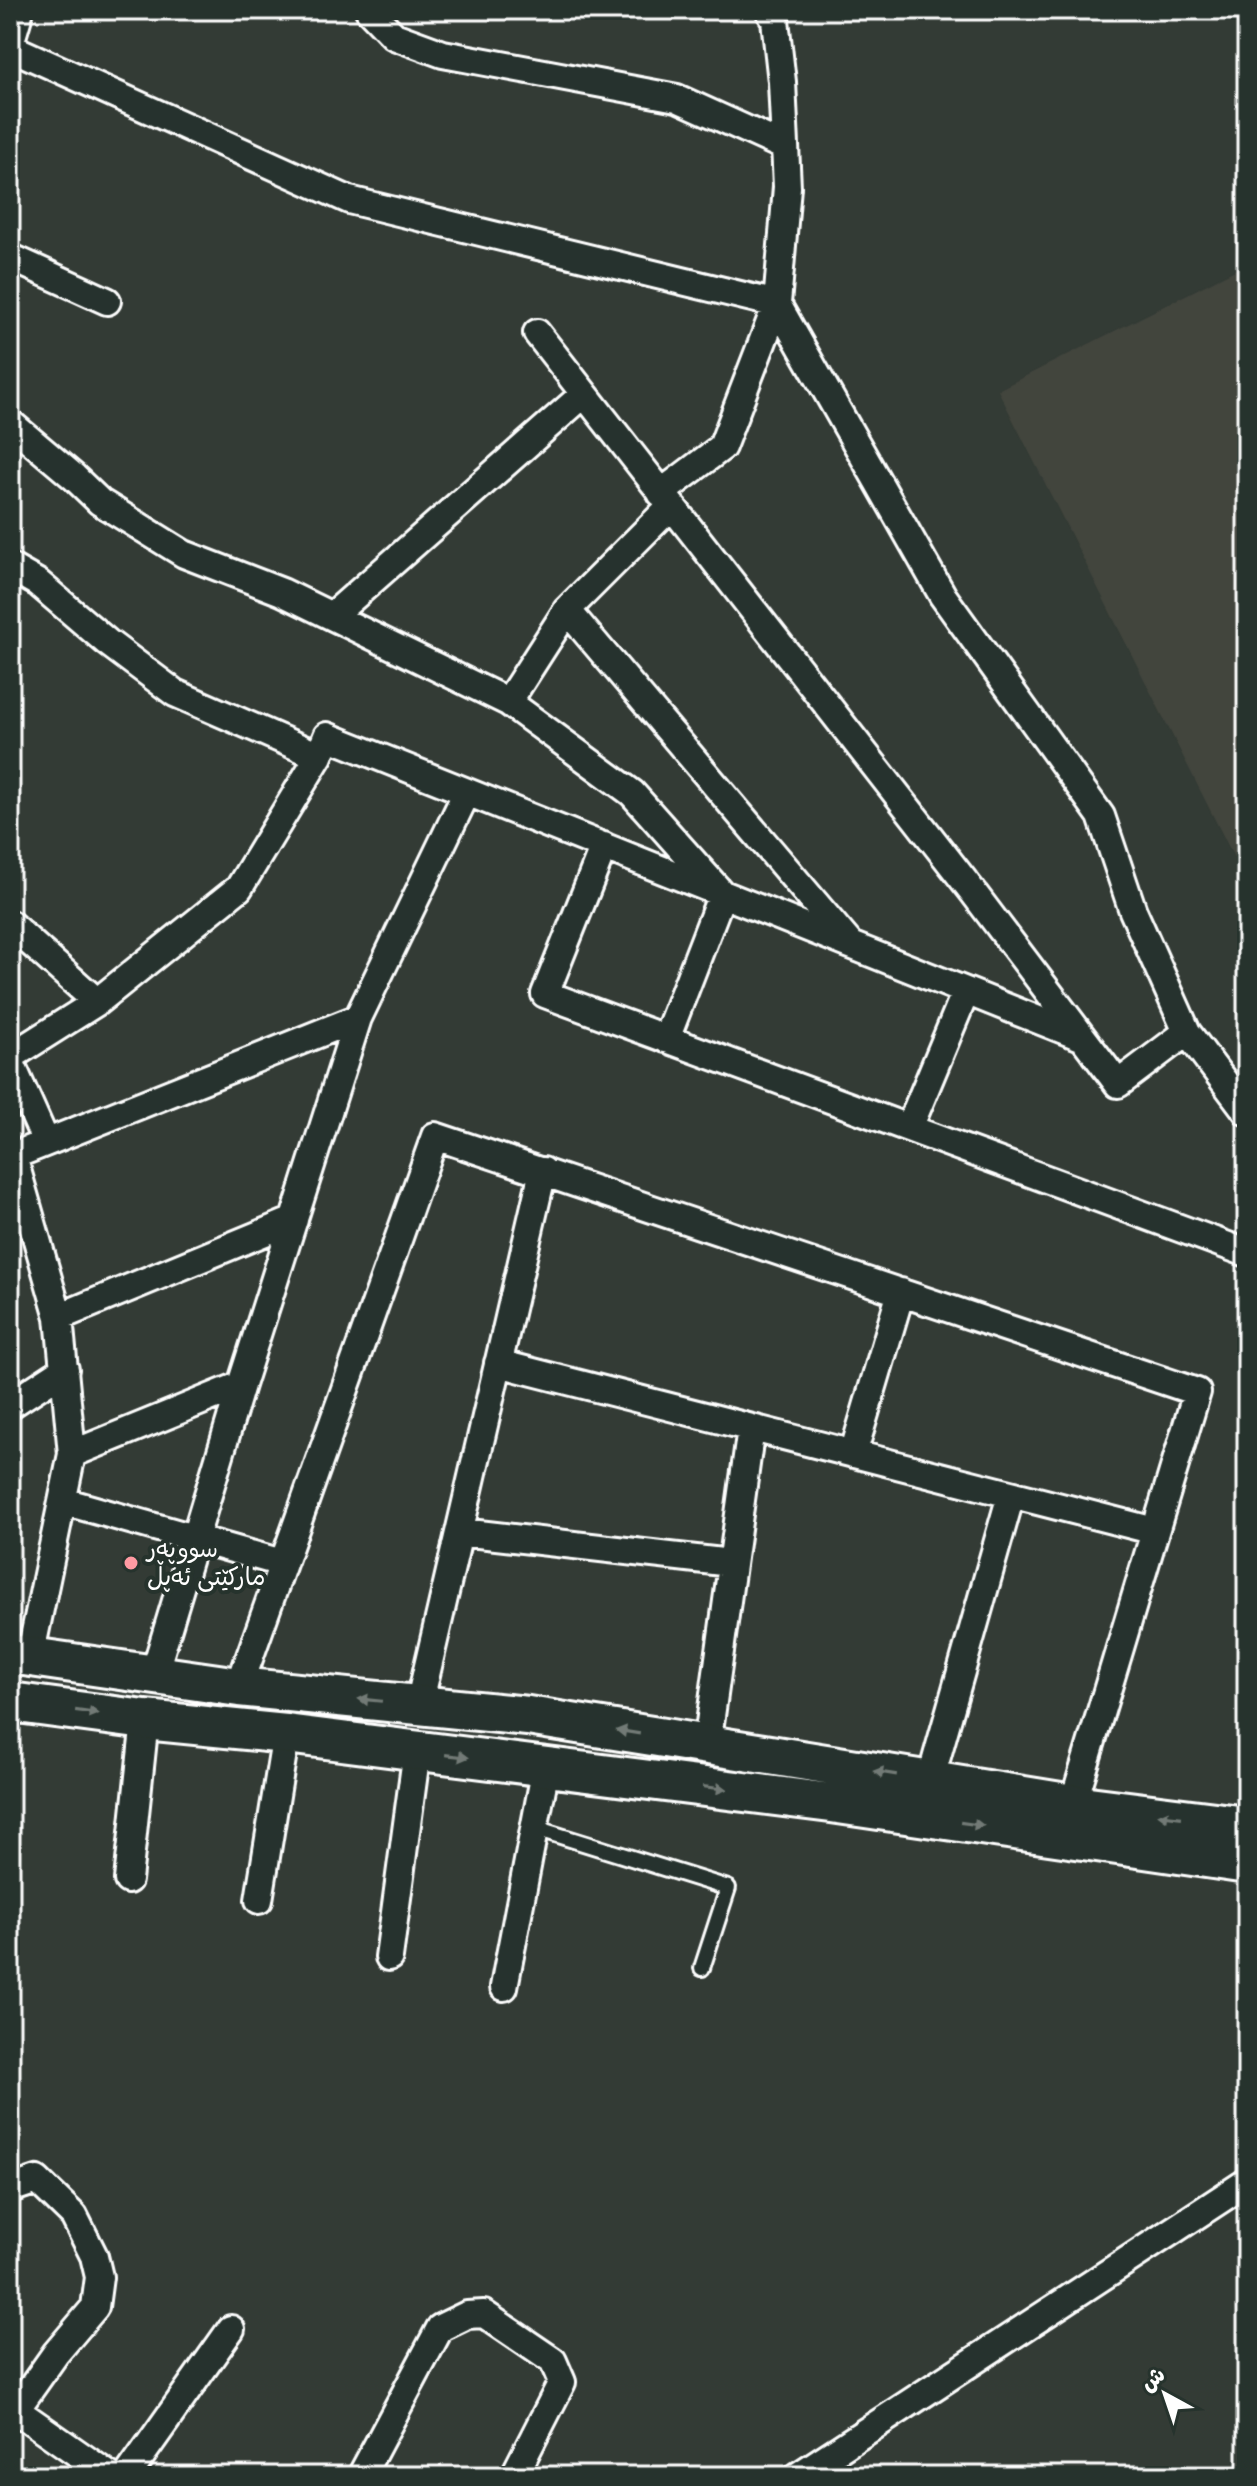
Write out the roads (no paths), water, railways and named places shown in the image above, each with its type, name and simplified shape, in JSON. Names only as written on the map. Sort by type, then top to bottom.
[{"type":"main road","points":[[20,1655],[239,1687],[528,1716],[1073,1804],[1247,1826]]},
{"type":"main road","points":[[10,1702],[831,1803],[1247,1864]]},
{"type":"main road","points":[[831,1803],[837,1766]]},
{"type":"street","points":[[20,10],[10,45],[349,200],[777,304],[943,596],[1101,816],[1133,911],[1187,1032],[1247,1112]]},
{"type":"street","points":[[369,10],[394,36],[443,54],[677,98],[783,146]]},
{"type":"street","points":[[508,702],[567,610],[666,500],[722,447],[777,304],[787,187],[782,82],[773,13]]},
{"type":"street","points":[[10,257],[107,301]]},
{"type":"street","points":[[537,333],[973,892],[1118,1084],[1187,1032]]},
{"type":"street","points":[[332,616],[584,394]]},
{"type":"street","points":[[10,423],[100,502],[184,554],[282,592],[508,702],[632,793],[722,894]]},
{"type":"street","points":[[10,567],[38,583],[107,642],[175,693],[319,756]]},
{"type":"street","points":[[567,610],[850,945]]},
{"type":"street","points":[[46,1142],[10,1059],[97,1002],[239,888],[319,756],[327,736],[1081,1037]]},
{"type":"street","points":[[154,1674],[241,1385],[358,1018],[467,792]]},
{"type":"street","points":[[604,846],[545,994],[1247,1253]]},
{"type":"street","points":[[666,1039],[722,894]]},
{"type":"street","points":[[11,926],[97,1002]]},
{"type":"street","points":[[909,1128],[966,991]]},
{"type":"street","points":[[20,1655],[63,1501],[72,1454],[59,1317],[12,1157],[358,1018]]},
{"type":"street","points":[[239,1687],[435,1136],[1197,1392],[1073,1804]]},
{"type":"street","points":[[419,1705],[543,1171]]},
{"type":"street","points":[[59,1317],[294,1220]]},
{"type":"street","points":[[853,1454],[901,1292]]},
{"type":"street","points":[[498,1363],[1155,1531]]},
{"type":"street","points":[[10,1405],[65,1369]]},
{"type":"street","points":[[72,1454],[241,1385]]},
{"type":"street","points":[[707,1745],[751,1428]]},
{"type":"street","points":[[930,1781],[1011,1495]]},
{"type":"street","points":[[63,1501],[282,1563]]},
{"type":"street","points":[[461,1532],[731,1563]]},
{"type":"street","points":[[128,1880],[145,1720]]},
{"type":"street","points":[[259,1900],[286,1734]]},
{"type":"street","points":[[389,1957],[417,1750]]},
{"type":"street","points":[[504,1987],[546,1767]]},
{"type":"street","points":[[10,2189],[37,2180],[74,2216],[94,2256],[99,2277],[95,2307],[12,2412],[110,2476]]},
{"type":"street","points":[[798,2476],[1247,2182]]},
{"type":"street","points":[[361,2476],[440,2328],[467,2315],[484,2314],[553,2361],[562,2382],[514,2476]]},
{"type":"street","points":[[127,2476],[231,2329]]},
{"type":"lane","points":[[535,1828],[728,1888],[702,1968]]},
{"type":"place","name":"سووپەر مارکێتی ئەپڵ","points":[[131,1563]]}]
